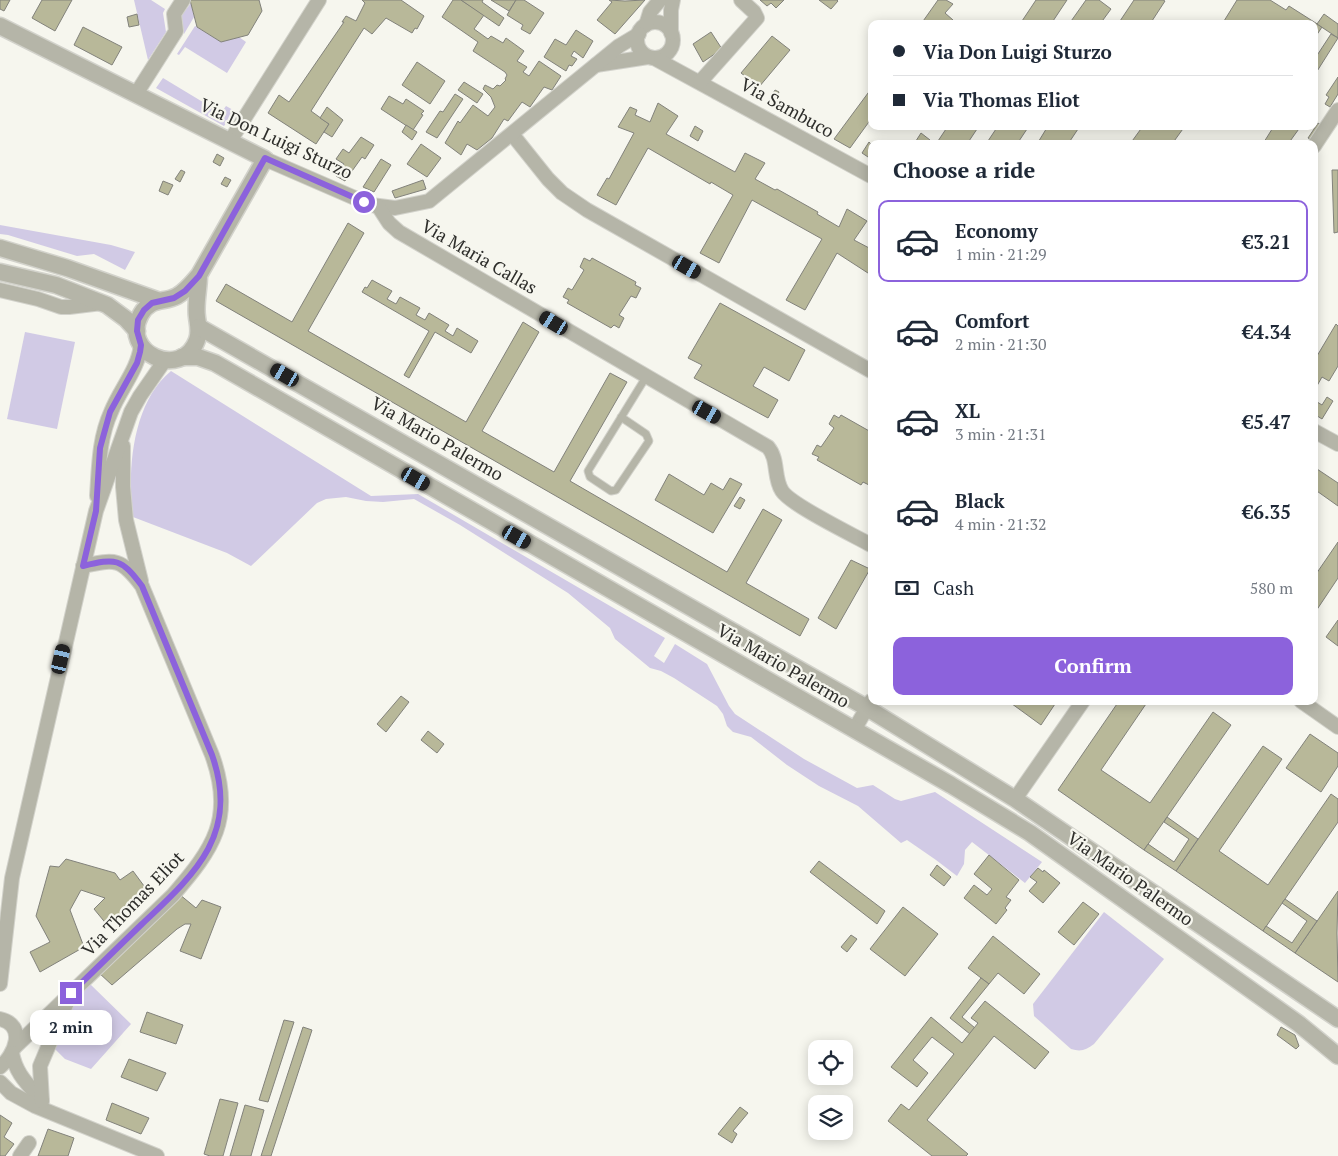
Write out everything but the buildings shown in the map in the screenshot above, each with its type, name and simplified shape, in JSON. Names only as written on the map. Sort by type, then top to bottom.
[{"type":"street","points":[[136,94],[176,31],[174,14],[183,0]]},
{"type":"street","points":[[230,141],[320,0]]},
{"type":"street","points":[[660,0],[650,12],[637,39],[640,50],[651,57],[666,54],[672,39],[671,10],[673,0]]},
{"type":"street","points":[[700,82],[757,18],[754,12],[741,0]]},
{"type":"street","points":[[642,29],[657,23],[663,25],[672,39],[684,74]]},
{"type":"street","name":"Via Don Luigi Sturzo","points":[[0,26],[265,158],[364,202],[395,208],[429,201],[642,29]]},
{"type":"street","name":"Via Don Luigi Sturzo","points":[[596,66],[651,57]]},
{"type":"street","name":"Via Sambuco","points":[[651,57],[868,174]]},
{"type":"street","points":[[1318,140],[1338,110]]},
{"type":"street","points":[[512,134],[548,179],[587,210],[868,369]]},
{"type":"street","points":[[96,511],[100,448],[110,412],[137,363],[138,320],[147,307],[162,299],[174,298],[185,291],[199,276],[265,158]]},
{"type":"street","name":"Via Maria Callas","points":[[378,206],[389,223],[399,232],[646,377],[768,446],[775,459],[779,484],[788,498],[868,543]]},
{"type":"street","points":[[0,248],[162,299],[178,300],[186,304],[198,322]]},
{"type":"street","points":[[0,272],[29,277],[56,285],[117,311],[151,356],[165,360],[174,360],[182,357],[195,344],[199,336],[199,276]]},
{"type":"street","points":[[0,290],[38,299],[61,307],[102,303]]},
{"type":"street","name":"Via Mario Palermo","points":[[198,322],[868,703]]},
{"type":"street","name":"Via Mario Palermo","points":[[182,357],[198,357],[215,363],[1030,833],[1299,1024],[1338,1056]]},
{"type":"street","points":[[0,984],[6,876],[96,511],[131,412],[165,360]]},
{"type":"street","points":[[1318,433],[1338,444]]},
{"type":"street","name":"Via Thomas Eliot","points":[[0,1067],[32,1031],[173,895],[205,856],[213,841],[220,817],[221,791],[218,772],[142,586],[126,520],[123,487],[123,437]]},
{"type":"street","name":"Via Thomas Eliot","points":[[83,566],[111,560],[123,565],[132,572],[142,586]]},
{"type":"street","points":[[854,730],[868,705]]},
{"type":"street","name":"Via Mario Palermo","points":[[871,705],[1015,799],[1338,1020]]},
{"type":"street","points":[[1015,799],[1080,705]]},
{"type":"street","points":[[1307,705],[1338,727]]},
{"type":"street","points":[[42,1100],[40,1066],[71,993]]},
{"type":"street","points":[[0,1019],[11,1024],[23,1034],[32,1031]]},
{"type":"street","points":[[15,1029],[15,1066],[56,1116]]},
{"type":"street","points":[[0,1082],[11,1093],[22,1100],[56,1116],[157,1156]]},
{"type":"street","points":[[20,1156],[29,1143]]},
{"type":"lane","points":[[621,417],[646,434],[649,441],[616,490],[611,491],[590,477],[588,473],[621,417],[646,377]]},
{"type":"shaded area","points":[[134,0],[151,0],[165,9],[163,13],[166,32],[148,60]]},
{"type":"shaded area","points":[[191,3],[194,17],[184,34],[181,16]]},
{"type":"shaded area","points":[[195,26],[221,42],[239,37],[246,42],[227,73],[185,47],[179,55],[177,54]]},
{"type":"shaded area","points":[[163,78],[221,113],[226,106],[235,111],[224,126],[156,88]]},
{"type":"shaded area","points":[[0,225],[111,245],[135,252],[125,270],[94,254],[77,256],[0,234]]},
{"type":"shaded area","points":[[25,332],[75,342],[57,429],[7,419]]},
{"type":"shaded area","points":[[171,371],[371,496],[418,494],[665,638],[654,656],[664,663],[675,644],[707,664],[735,714],[804,759],[857,788],[873,785],[901,801],[935,792],[1042,862],[1025,883],[972,842],[965,850],[964,864],[957,876],[907,840],[901,843],[858,806],[819,786],[787,765],[751,737],[733,732],[727,726],[723,714],[717,706],[674,678],[650,668],[615,639],[610,628],[568,593],[460,525],[414,499],[383,502],[346,497],[326,499],[317,503],[251,566],[227,553],[133,517],[131,499],[132,459],[140,419],[158,385]]},
{"type":"shaded area","points":[[1104,912],[1164,959],[1094,1044],[1083,1050],[1075,1050],[1071,1049],[1034,1016],[1033,1004]]},
{"type":"shaded area","points":[[90,984],[131,1024],[91,1069],[65,1059],[51,1045],[66,1023],[60,1010]]},
{"type":"route","points":[[71,993],[173,895],[192,872],[205,856],[213,841],[221,809],[218,772],[212,755],[142,586],[132,572],[123,565],[111,560],[83,566],[96,511],[100,448],[110,412],[137,363],[141,345],[137,331],[138,320],[144,310],[152,303],[157,300],[174,298],[185,291],[199,276],[265,158],[364,202]]}]
